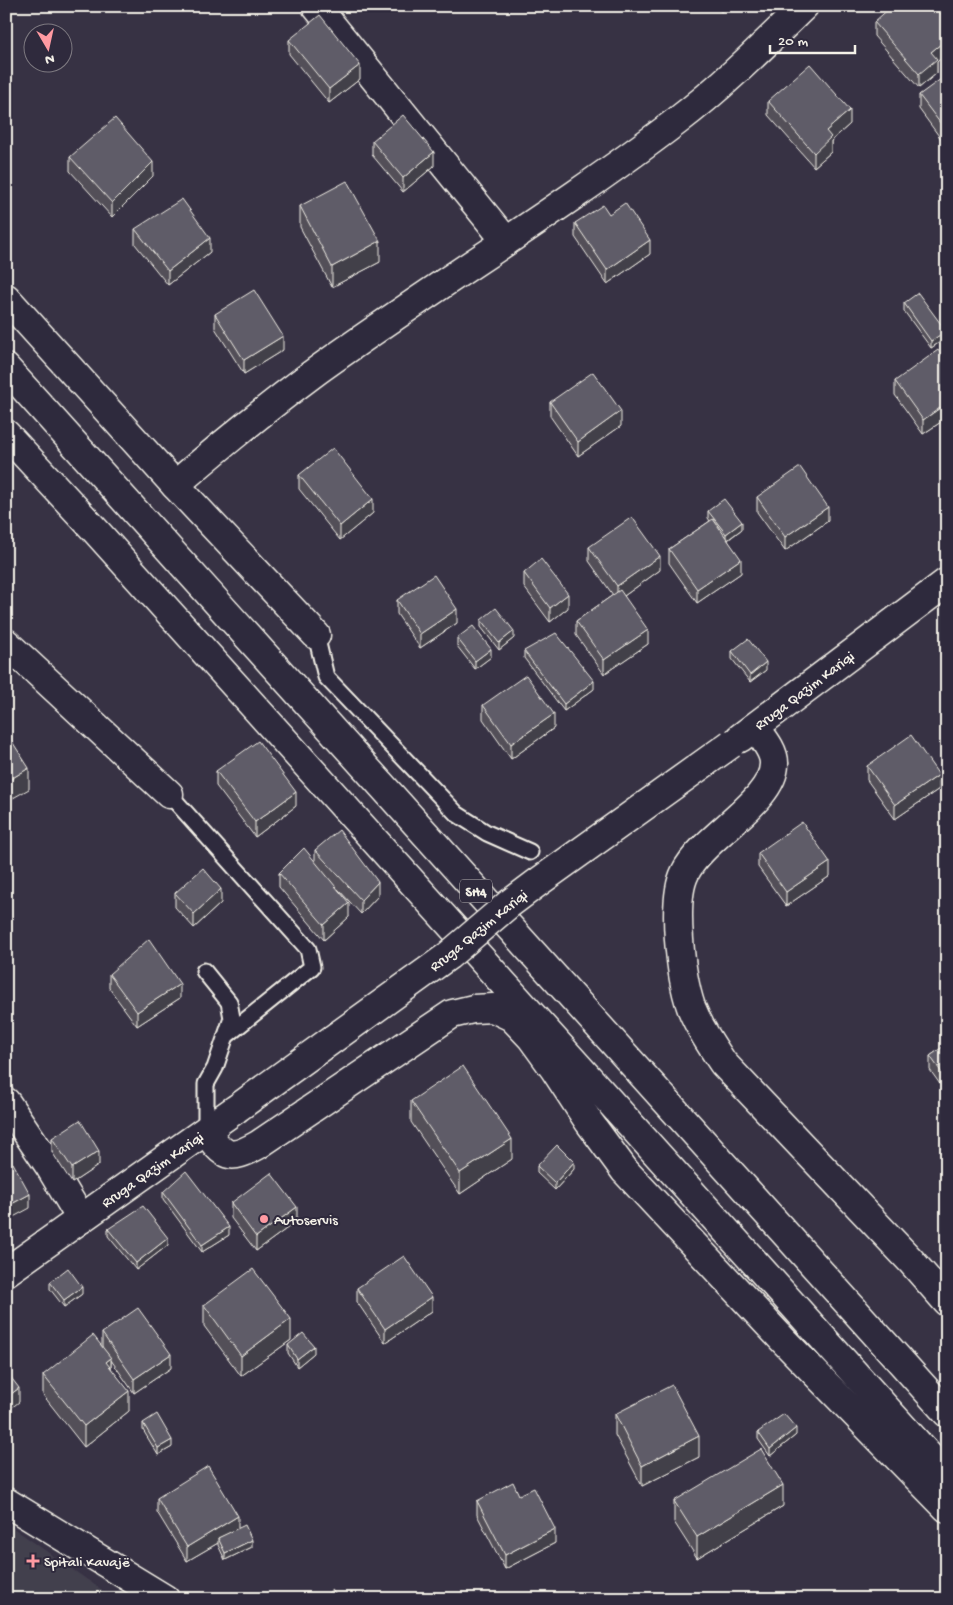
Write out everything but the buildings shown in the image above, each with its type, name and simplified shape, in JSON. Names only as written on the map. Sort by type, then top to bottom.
[{"type":"main road","points":[[316,6],[506,241]]},
{"type":"main road","points":[[175,485],[221,446],[311,376],[678,120],[746,62],[804,6]]},
{"type":"main road","points":[[6,298],[175,485],[316,635]]},
{"type":"main road","name":"SH4","points":[[6,368],[947,1413]]},
{"type":"main road","points":[[6,434],[102,538],[947,1476]]},
{"type":"main road","name":"Rruga Qazim Kariqi","points":[[6,1272],[206,1131],[448,956],[509,904],[537,883],[755,727],[947,582]]},
{"type":"main road","points":[[6,643],[170,794]]},
{"type":"main road","points":[[755,727],[770,750],[774,762],[772,775],[766,787],[754,801],[713,838],[695,858],[685,873],[681,887],[678,916],[680,942],[685,984],[691,1007],[700,1028],[723,1063],[911,1261],[947,1302]]},
{"type":"main road","points":[[206,1131],[224,1153],[233,1155],[243,1153],[258,1145],[452,1014],[474,1009],[493,1008],[512,1017],[531,1037],[625,1171],[784,1341],[947,1508]]},
{"type":"main road","points":[[6,1102],[81,1219]]},
{"type":"main road","points":[[6,1502],[165,1599]]},
{"type":"lane","points":[[316,635],[326,678],[457,814],[487,833],[530,852]]},
{"type":"lane","points":[[170,794],[308,949],[312,967],[226,1036]]},
{"type":"lane","points":[[204,971],[228,1002],[232,1018],[215,1068],[206,1084],[206,1131]]},
{"type":"shaded area","name":"Spitali Kavajë","points":[[6,1523],[115,1599],[6,1599]]},
{"type":"place","name":"Autoservis","points":[[264,1219]]},
{"type":"place","name":"Spitali Kavajë","points":[[33,1561]]}]
